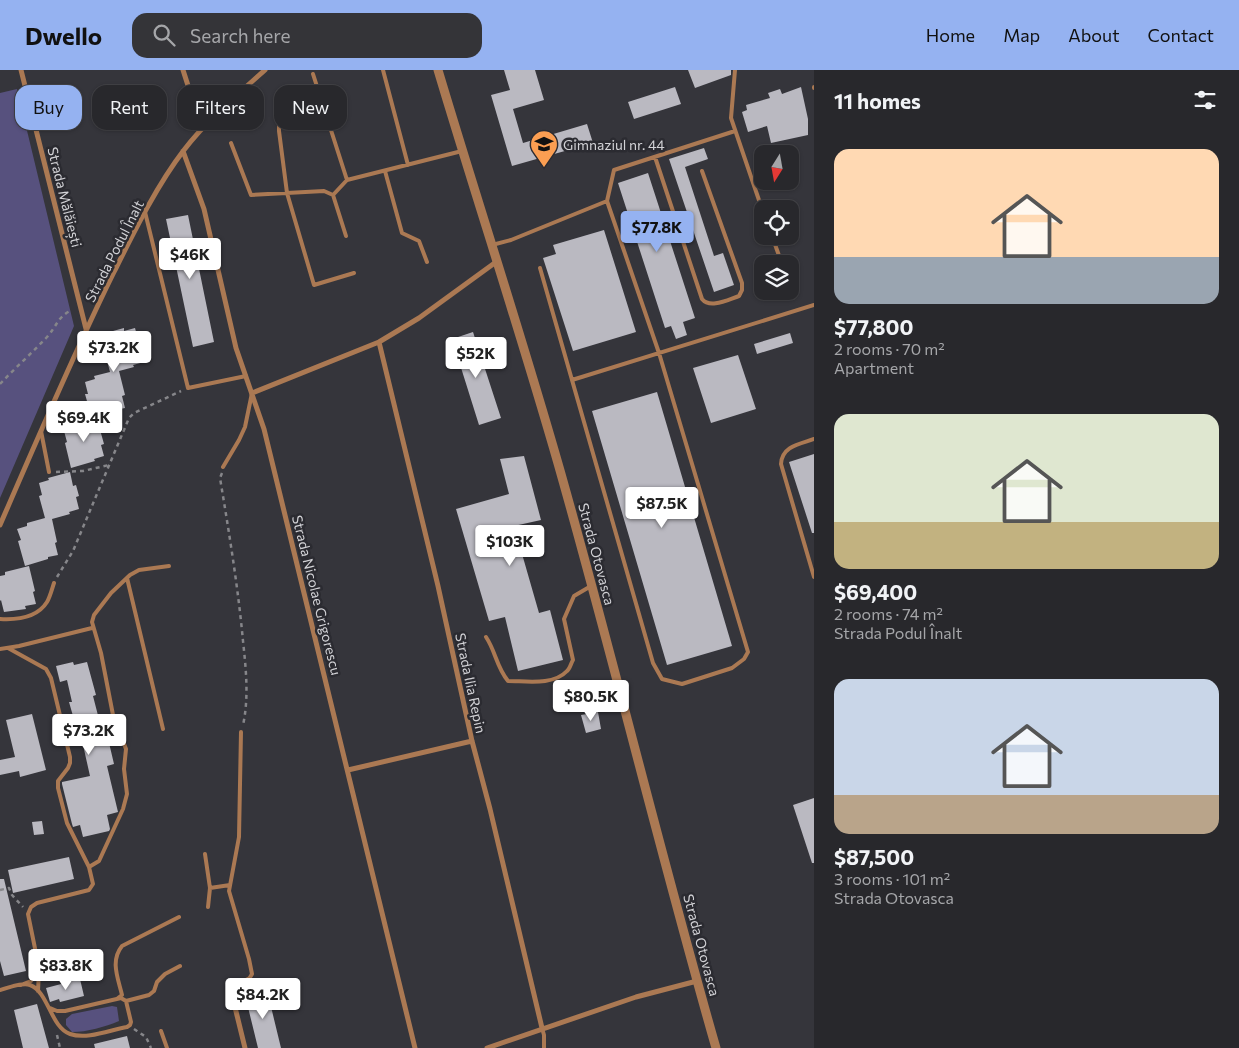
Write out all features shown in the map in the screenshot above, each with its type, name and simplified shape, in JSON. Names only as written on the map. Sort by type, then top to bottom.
[{"type":"street","name":"Strada Mălăiești","points":[[21,70],[86,330]]},
{"type":"street","points":[[183,70],[188,85]]},
{"type":"street","name":"Strada Podul Înalt","points":[[249,85],[265,70]]},
{"type":"street","name":"Strada Otovasca","points":[[438,70],[530,367],[716,1048]]},
{"type":"street","name":"Strada Podul Înalt","points":[[0,525],[86,330],[124,252],[145,212],[183,151],[200,130]]},
{"type":"street","name":"Strada Nicolae Grigorescu","points":[[183,151],[204,209],[236,348],[264,429],[416,1048]]},
{"type":"street","points":[[252,393],[379,342],[419,318],[496,262]]},
{"type":"street","name":"Strada Ilia Repin","points":[[379,342],[438,586],[472,741],[490,808],[542,1028]]},
{"type":"street","points":[[348,770],[472,741]]},
{"type":"street","points":[[245,1048],[232,995],[240,983],[249,979]]},
{"type":"street","points":[[487,1048],[636,997],[697,981]]},
{"type":"lane","points":[[383,70],[408,165]]},
{"type":"lane","points":[[735,70],[731,118],[759,200]]},
{"type":"lane","points":[[313,74],[346,180]]},
{"type":"lane","points":[[279,130],[287,193],[314,286],[354,273]]},
{"type":"lane","points":[[540,268],[653,663],[662,679],[682,684],[732,668],[744,659],[748,652],[659,353],[607,201],[614,170],[736,131]]},
{"type":"lane","points":[[231,143],[251,195],[324,191],[333,195],[346,236]]},
{"type":"lane","points":[[333,195],[346,180],[462,151]]},
{"type":"lane","points":[[655,157],[702,299],[705,303],[711,304],[739,296],[742,290],[742,283],[702,171]]},
{"type":"lane","points":[[385,171],[402,233],[419,241],[427,262]]},
{"type":"lane","points":[[491,246],[511,240],[607,201]]},
{"type":"lane","points":[[145,212],[188,388],[246,376]]},
{"type":"lane","points":[[572,380],[814,304]]},
{"type":"lane","points":[[223,467],[245,426],[252,393]]},
{"type":"lane","points":[[42,431],[49,472]]},
{"type":"lane","points":[[814,439],[786,449],[781,456],[781,464],[814,577]]},
{"type":"lane","points":[[89,867],[99,861],[123,810],[127,794],[124,769],[126,749],[113,715],[101,653],[92,628],[92,622],[94,615],[111,593],[127,578],[140,570],[169,566]]},
{"type":"lane","points":[[127,578],[163,729]]},
{"type":"lane","points":[[0,619],[11,620],[29,617],[37,612],[47,602],[54,584]]},
{"type":"lane","points":[[486,637],[491,644],[500,670],[508,681],[537,682],[552,679],[567,671],[573,660],[564,619],[574,596],[591,586]]},
{"type":"lane","points":[[0,649],[92,628]]},
{"type":"lane","points":[[8,648],[46,669],[51,678],[70,763],[58,781],[58,788],[67,823],[89,867],[93,884],[89,890],[37,903],[31,907],[28,914],[39,968],[38,991]]},
{"type":"lane","points":[[241,732],[239,837],[229,890],[250,960],[252,974],[249,979]]},
{"type":"lane","points":[[204,854],[210,888],[208,907]]},
{"type":"lane","points":[[210,888],[230,886]]},
{"type":"lane","points":[[50,1008],[57,1011],[65,1011],[118,998],[122,995],[115,961],[117,952],[122,946],[179,917]]},
{"type":"lane","points":[[118,998],[126,1001],[149,995],[154,991],[157,982],[165,974],[180,966]]},
{"type":"lane","points":[[21,985],[31,981],[39,968]]},
{"type":"lane","points":[[0,990],[29,984],[38,991],[61,1029],[72,1035],[84,1036],[127,1027],[131,1022],[126,1001]]},
{"type":"lane","points":[[542,1028],[544,1048]]},
{"type":"lane","points":[[160,1031],[167,1048]]},
{"type":"path","points":[[0,384],[48,336],[55,328],[60,316],[81,307]]},
{"type":"path","points":[[54,584],[73,551],[130,418],[134,413],[188,388]]},
{"type":"path","points":[[49,472],[83,471],[109,465]]},
{"type":"path","points":[[223,467],[220,478],[240,611],[246,670],[246,712],[241,732]]},
{"type":"path","points":[[0,890],[9,888],[12,895],[28,914]]},
{"type":"path","points":[[127,1027],[142,1034],[151,1048]]},
{"type":"shaded area","points":[[15,89],[15,130],[27,130],[74,326],[0,498],[0,93]]},
{"type":"shaded area","points":[[112,1006],[117,1007],[119,1021],[96,1029],[78,1032],[72,1032],[66,1025],[66,1019],[72,1014]]},
{"type":"building","points":[[504,70],[535,70],[544,100],[513,109],[523,143],[587,124],[593,143],[512,166],[491,95],[510,90]]},
{"type":"building","points":[[688,70],[731,70],[731,75],[695,88]]},
{"type":"building","points":[[675,87],[681,104],[634,119],[628,102]]},
{"type":"building","points":[[801,87],[808,119],[808,135],[771,143],[767,126],[748,132],[742,112],[747,110],[746,105],[770,98],[768,93],[780,89],[782,94]]},
{"type":"building","points":[[704,148],[708,159],[685,167],[714,256],[723,253],[734,285],[714,292],[669,159]]},
{"type":"building","points":[[648,173],[695,318],[683,322],[687,335],[676,339],[671,326],[665,328],[618,183]]},
{"type":"building","points":[[188,215],[214,342],[193,347],[166,219]]},
{"type":"building","points":[[604,230],[636,332],[573,351],[543,258],[556,254],[553,245]]},
{"type":"building","points":[[124,328],[124,331],[135,328],[138,339],[141,339],[144,362],[119,371],[125,395],[122,396],[125,408],[115,410],[116,413],[92,419],[85,394],[88,394],[85,382],[95,379],[94,376],[110,372],[103,336],[113,334],[113,331]]},
{"type":"building","points":[[473,332],[501,418],[479,425],[452,339]]},
{"type":"building","points":[[790,333],[793,343],[757,354],[754,344]]},
{"type":"building","points":[[738,355],[756,409],[711,423],[693,368]]},
{"type":"building","points":[[657,392],[732,646],[667,665],[592,411]]},
{"type":"building","points":[[97,419],[104,444],[101,445],[104,456],[94,459],[95,461],[71,468],[64,431],[74,428],[73,425]]},
{"type":"building","points":[[814,454],[814,533],[812,533],[789,462]]},
{"type":"building","points":[[524,456],[541,520],[514,526],[539,613],[550,610],[563,660],[518,671],[505,617],[489,621],[456,509],[509,494],[500,459]]},
{"type":"building","points":[[70,472],[73,486],[76,485],[79,496],[76,497],[79,509],[69,512],[70,514],[52,519],[58,555],[25,566],[18,541],[21,540],[17,529],[27,526],[27,523],[45,518],[39,496],[42,495],[39,483],[49,480],[48,478]]},
{"type":"building","points":[[29,566],[36,604],[25,606],[26,609],[4,612],[0,601],[0,576],[5,575],[5,572]]},
{"type":"building","points":[[73,662],[74,665],[87,662],[96,695],[93,696],[102,731],[106,730],[114,764],[107,766],[118,812],[107,815],[109,831],[83,837],[80,825],[73,827],[62,784],[62,782],[90,776],[81,736],[78,736],[69,702],[72,702],[67,680],[60,682],[56,666]]},
{"type":"building","points":[[598,712],[601,729],[586,733],[581,715]]},
{"type":"building","points":[[32,714],[46,770],[20,777],[19,771],[0,775],[0,760],[15,757],[6,720]]},
{"type":"building","points":[[814,798],[814,863],[812,863],[793,805]]},
{"type":"building","points":[[42,821],[44,834],[34,835],[32,822]]},
{"type":"building","points":[[69,857],[74,879],[13,893],[8,870]]},
{"type":"building","points":[[0,879],[4,879],[26,971],[4,976],[0,961]]},
{"type":"building","points":[[80,979],[84,996],[60,1002],[59,999],[50,1002],[46,988]]},
{"type":"building","points":[[267,990],[281,1048],[258,1048],[245,995]]},
{"type":"building","points":[[37,1004],[49,1048],[23,1048],[14,1010]]},
{"type":"building","points":[[127,1036],[130,1048],[95,1048],[94,1044]]},
{"type":"place","name":"Gimnaziul nr. 44","points":[[544,168]]}]
